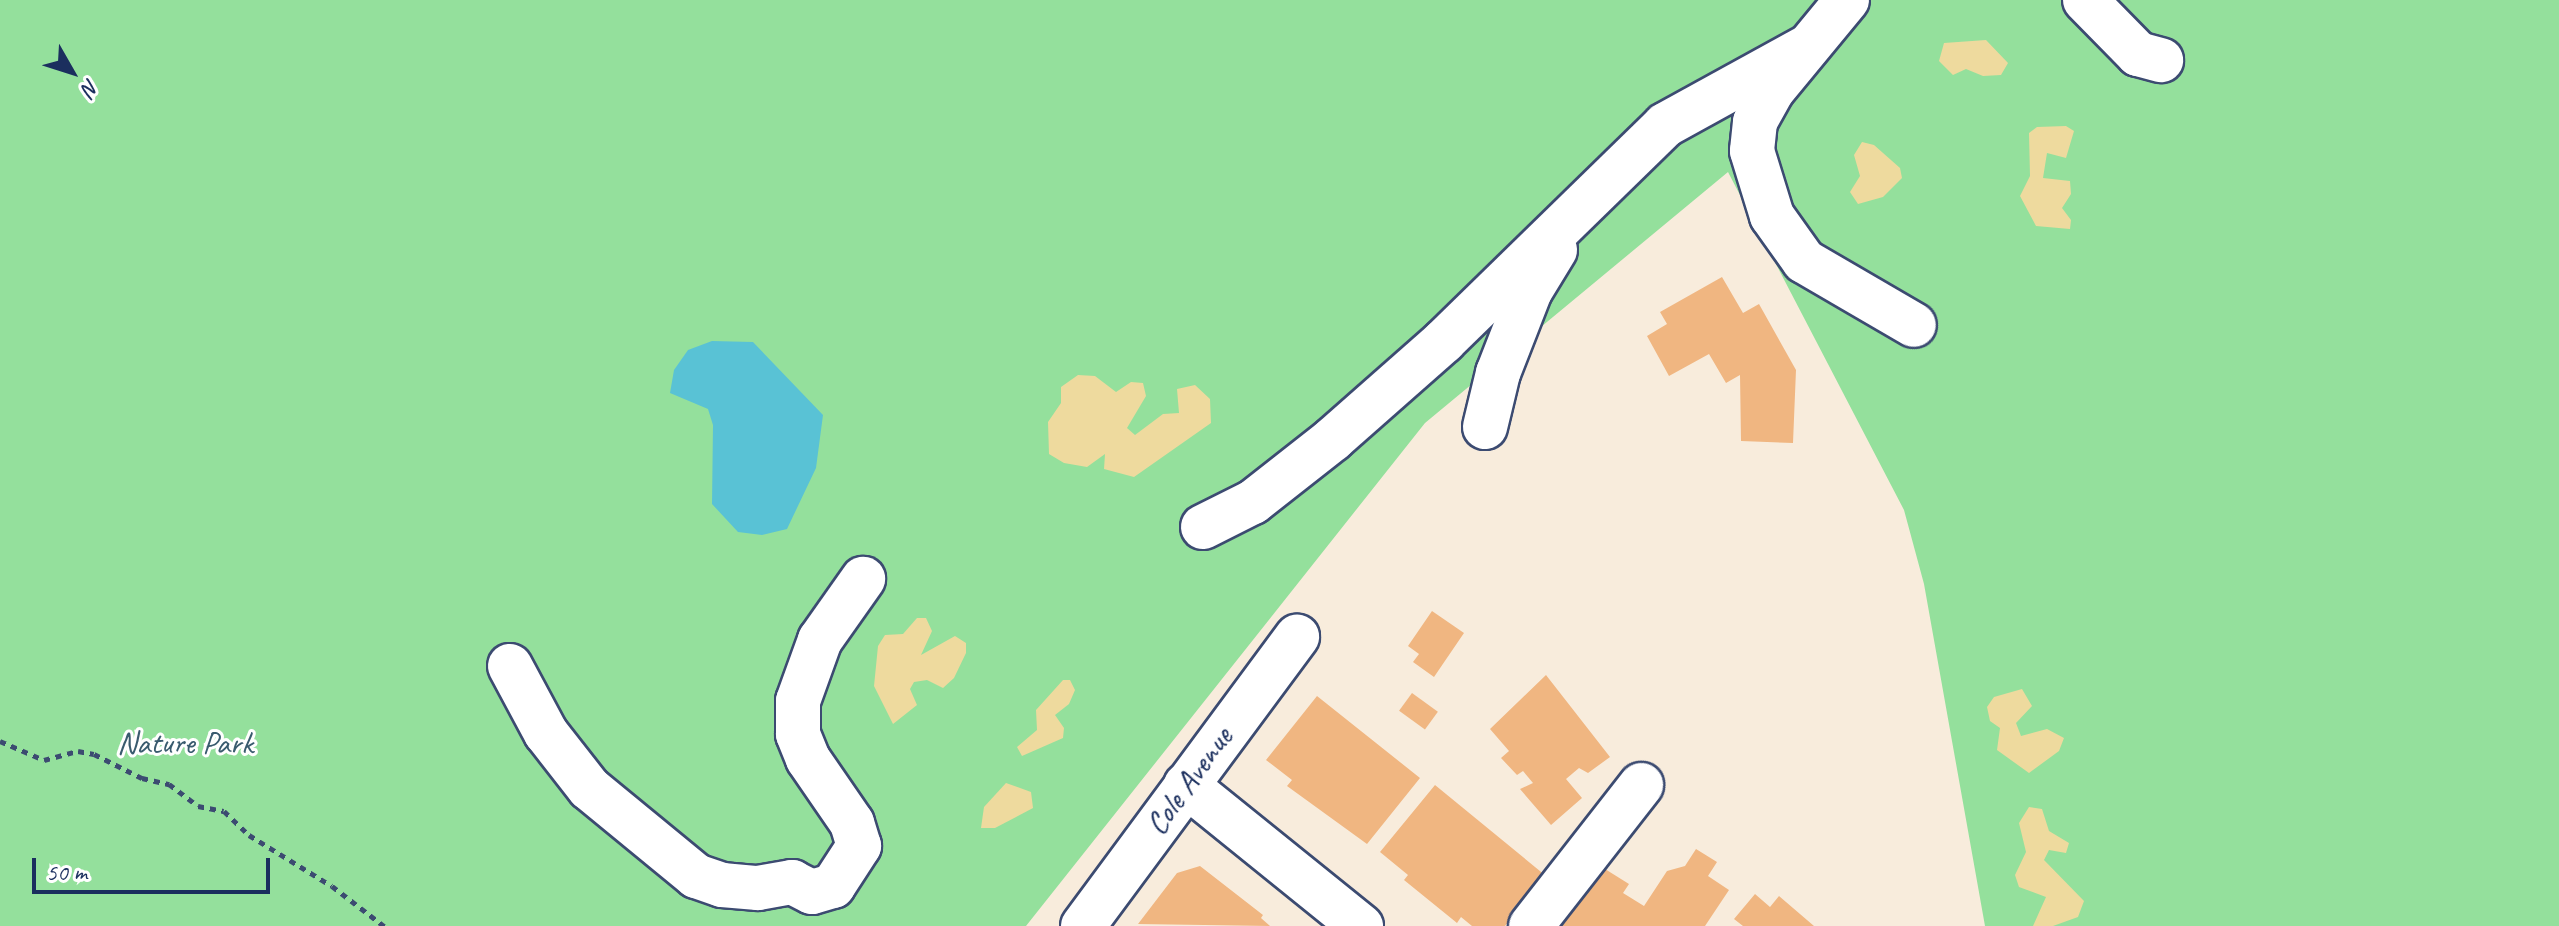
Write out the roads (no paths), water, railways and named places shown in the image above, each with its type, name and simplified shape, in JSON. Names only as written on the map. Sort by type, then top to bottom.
[{"type":"street","points":[[1847,0],[1803,49],[1755,122],[1752,151],[1772,216],[1804,261],[1914,325]]},
{"type":"street","points":[[2085,0],[2138,54],[2161,60]]},
{"type":"street","points":[[1203,527],[1253,502],[1333,439],[1444,341],[1665,125],[1803,49]]},
{"type":"street","points":[[1485,427],[1498,373],[1530,291],[1580,206]]},
{"type":"street","points":[[510,666],[546,733],[589,788],[696,876],[722,885],[758,888],[792,882],[812,892],[833,886],[859,846],[852,823],[808,759],[798,734],[798,701],[820,640],[863,579]]},
{"type":"street","name":"Cole Avenue","points":[[1083,926],[1297,637]]},
{"type":"street","points":[[1186,785],[1361,926]]},
{"type":"street","points":[[1531,926],[1641,785]]},
{"type":"water","points":[[712,341],[753,342],[823,415],[816,468],[787,529],[762,535],[738,532],[712,504],[713,425],[708,409],[670,393],[674,370],[688,350]]},
{"type":"park label","name":"Nature Park","points":[[185,743]]}]
